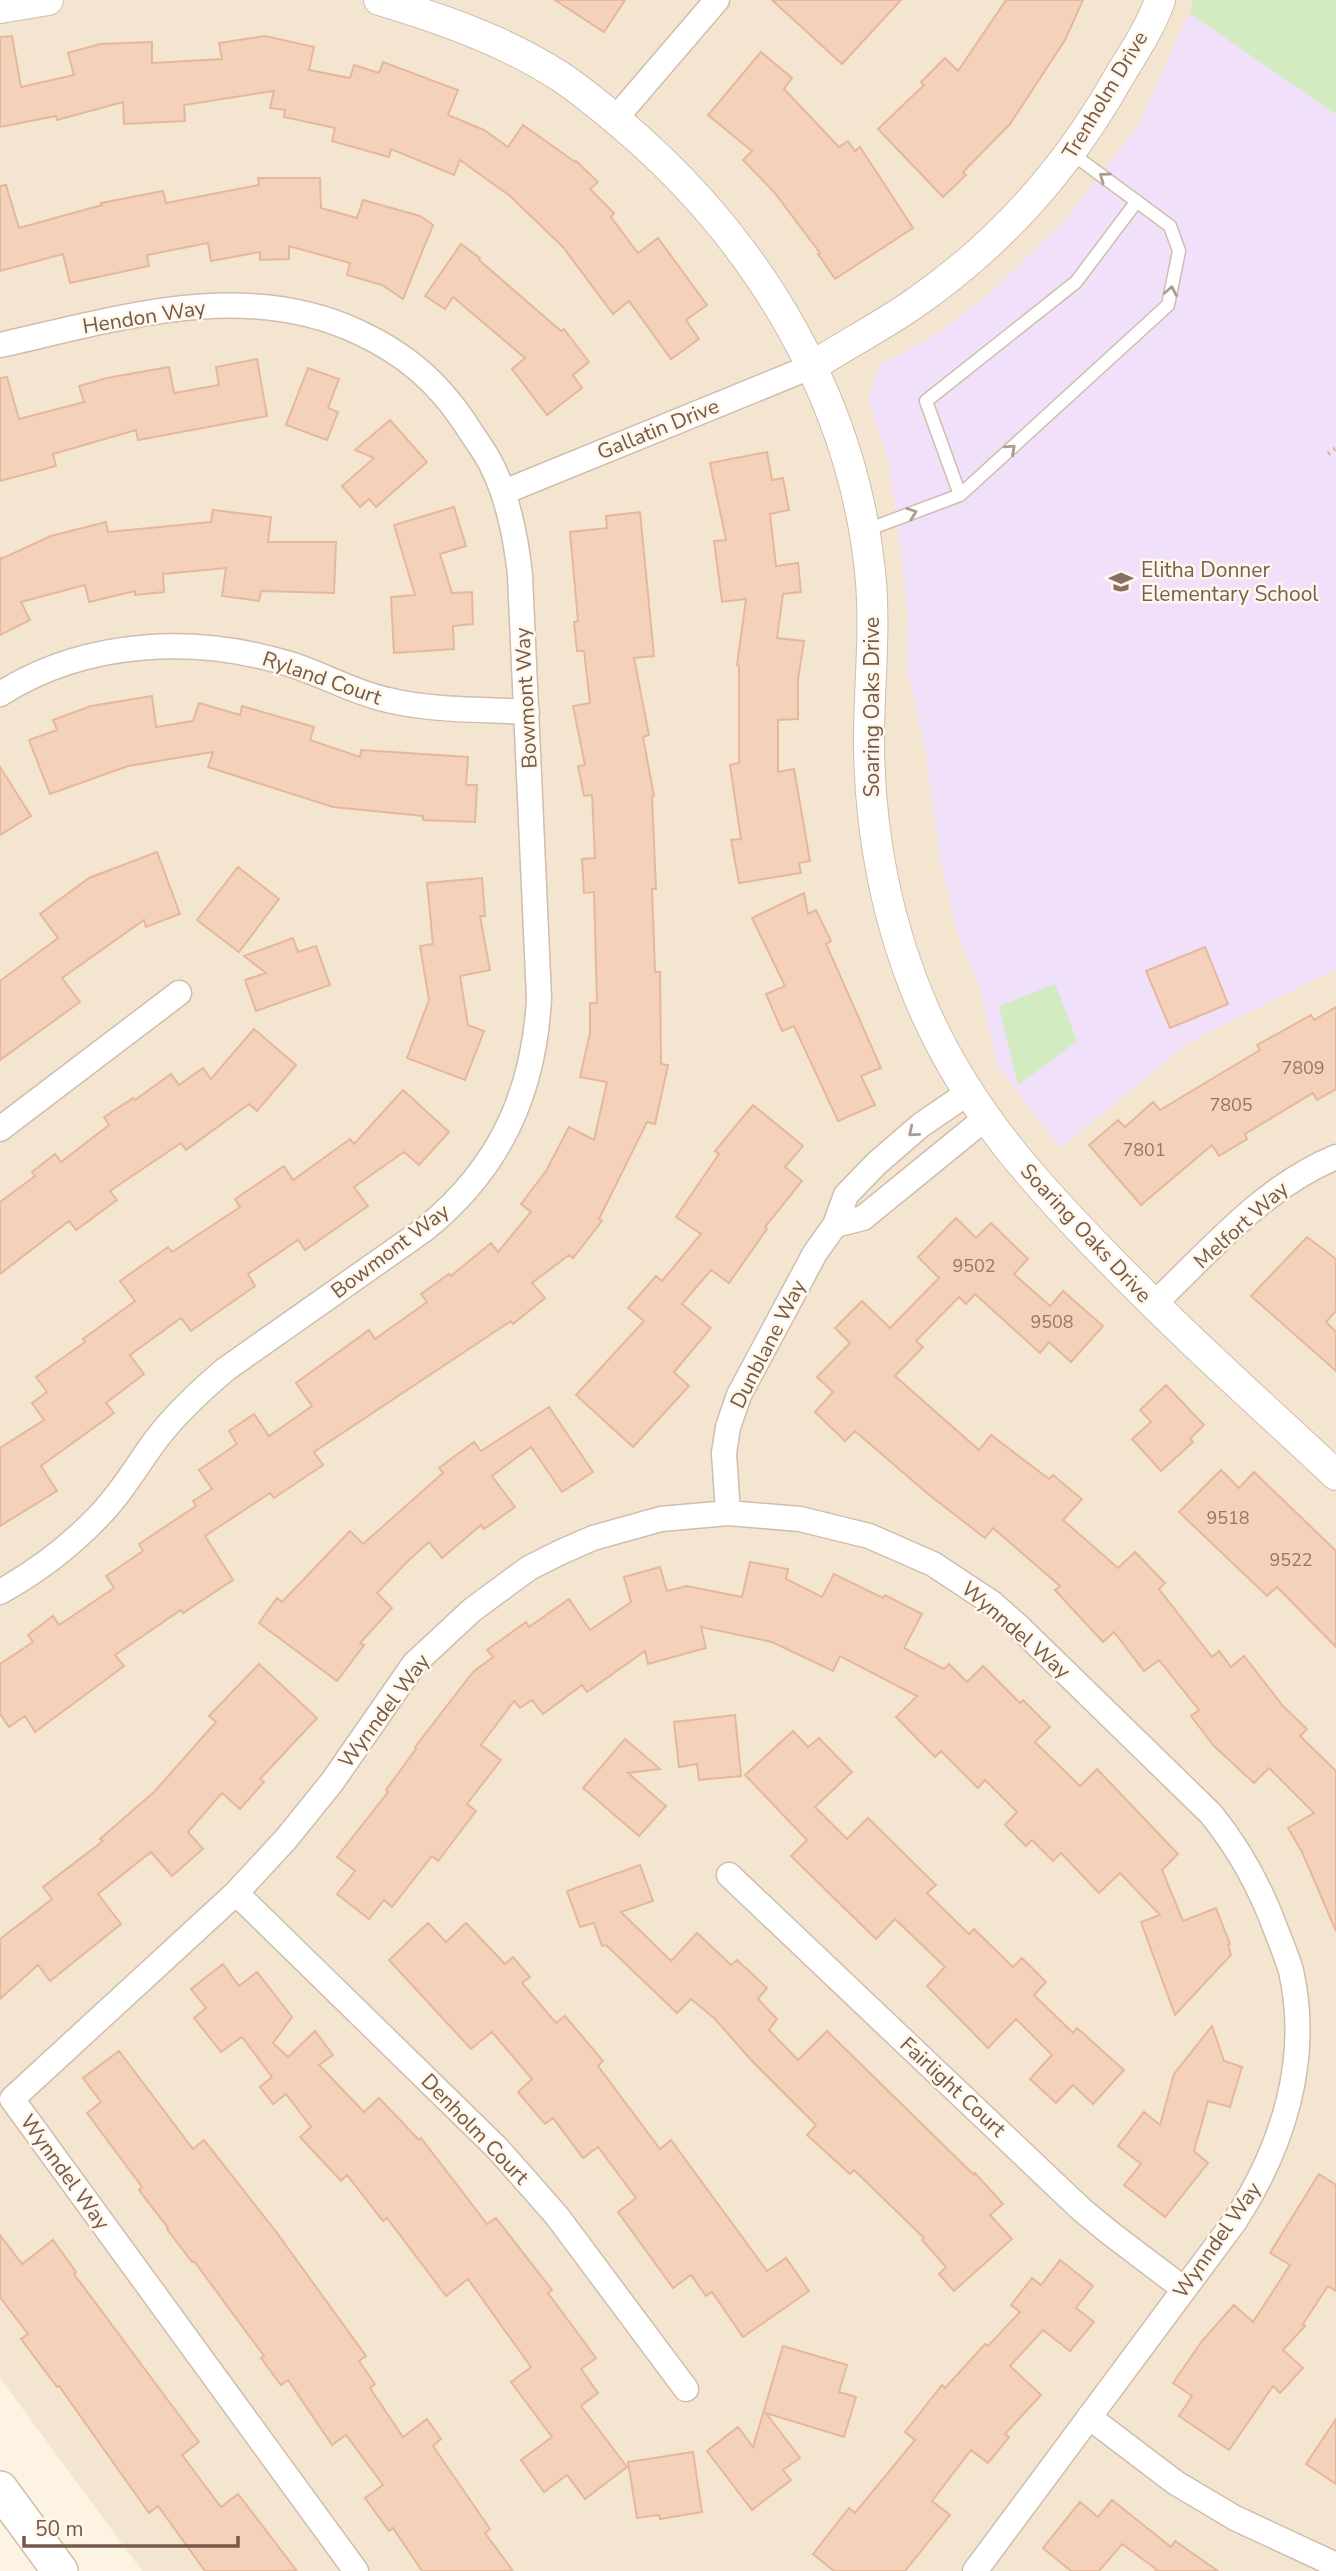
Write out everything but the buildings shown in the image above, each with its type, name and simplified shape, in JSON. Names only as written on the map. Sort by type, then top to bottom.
[{"type":"main road","points":[[3,2498],[60,2571]]},
{"type":"street","points":[[0,8],[48,0]]},
{"type":"street","name":"Soaring Oaks Drive","points":[[379,0],[439,18],[502,45],[561,77],[661,159],[717,218],[751,261],[788,318],[813,366],[839,432],[858,498],[870,569],[874,638],[869,740],[872,808],[882,876],[899,942],[926,1013],[968,1093],[1029,1176],[1153,1305],[1336,1475]]},
{"type":"street","points":[[615,119],[717,0]]},
{"type":"street","name":"Trenholm Drive","points":[[813,366],[910,307],[990,244],[1014,220],[1071,153],[1095,119],[1160,0]]},
{"type":"street","name":"Hendon Way","points":[[0,345],[145,313],[180,308],[248,306],[280,308],[312,315],[344,325],[375,340],[428,378],[452,402],[492,465],[504,492]]},
{"type":"street","name":"Gallatin Drive","points":[[504,492],[813,366]]},
{"type":"street","name":"Bowmont Way","points":[[0,1592],[52,1560],[97,1519],[118,1495],[155,1441],[202,1390],[226,1369],[425,1229],[452,1207],[493,1156],[523,1096],[537,1031],[539,998],[520,575],[517,542],[504,492]]},
{"type":"street","name":"Ryland Court","points":[[0,694],[21,681],[82,658],[142,647],[174,646],[236,651],[267,657],[297,666],[357,692],[389,701],[421,706],[527,712]]},
{"type":"street","points":[[0,1129],[179,993]]},
{"type":"street","name":"Dunblane Way","points":[[728,1513],[724,1453],[728,1427],[739,1395],[815,1253],[835,1226],[846,1195],[877,1163],[921,1125],[968,1093]]},
{"type":"street","points":[[835,1226],[863,1218],[986,1117]]},
{"type":"street","name":"Melfort Way","points":[[1153,1305],[1283,1184],[1311,1167],[1336,1157]]},
{"type":"street","name":"Wynndel Way","points":[[356,2571],[12,2099],[236,1893],[286,1839],[332,1782],[414,1664],[472,1610],[500,1588],[550,1557],[593,1538],[661,1519],[728,1513],[800,1519],[869,1536],[933,1564],[992,1602],[1211,1814],[1249,1867],[1264,1897],[1290,1970],[1296,2014],[1295,2068],[1289,2101],[1268,2164],[1235,2221],[975,2571]]},
{"type":"street","name":"Fairlight Court","points":[[729,1875],[1082,2210],[1184,2289]]},
{"type":"street","name":"Denholm Court","points":[[236,1893],[505,2157],[557,2216],[686,2389]]},
{"type":"street","points":[[1089,2417],[1176,2483],[1235,2518],[1336,2565]]},
{"type":"lane","points":[[863,531],[960,495],[1168,305],[1179,251],[1170,226],[1071,153]]},
{"type":"lane","points":[[960,495],[926,401],[1076,282],[1137,201]]},
{"type":"path","points":[[1328,454],[1336,448]]},
{"type":"shaded area","points":[[0,0],[1336,0],[1336,2571],[142,2571],[0,2378]]},
{"type":"shaded area","name":"Elitha Donner Elementary School","points":[[1189,13],[1336,114],[1336,969],[1190,1042],[1060,1148],[997,1064],[980,989],[958,935],[940,858],[925,748],[907,667],[908,612],[890,468],[868,398],[880,365],[934,336],[990,293],[1065,220],[1138,126]]},
{"type":"green space","points":[[1193,0],[1336,0],[1336,114],[1189,13]]},
{"type":"green space","points":[[1055,984],[1077,1041],[1018,1085],[999,1006]]},
{"type":"place","name":"Elitha Donner Elementary School","points":[[1121,582]]}]
